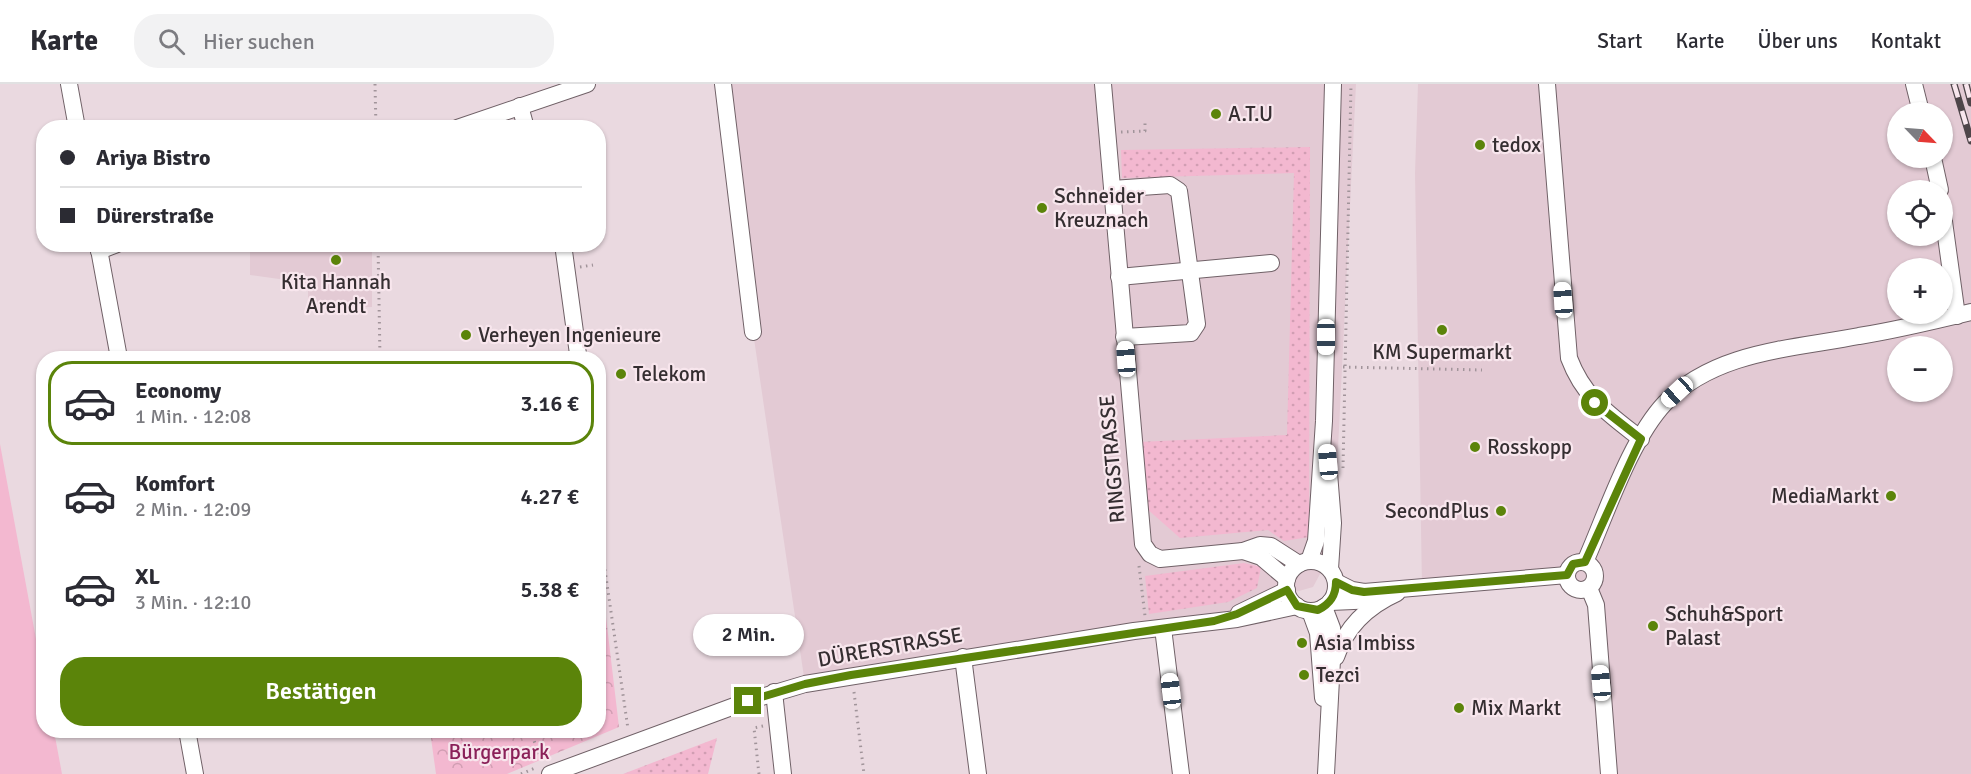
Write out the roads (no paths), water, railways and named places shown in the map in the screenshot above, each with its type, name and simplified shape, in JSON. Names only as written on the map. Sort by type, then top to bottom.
[{"type":"street","points":[[69,84],[76,120]]},
{"type":"street","points":[[480,120],[587,84]]},
{"type":"street","points":[[723,84],[753,332]]},
{"type":"street","name":"RINGSTRASSE","points":[[1103,84],[1143,544],[1150,554],[1160,560],[1244,551],[1260,545],[1271,546],[1304,563]]},
{"type":"street","points":[[1287,584],[1304,563],[1316,541],[1324,421],[1333,84]]},
{"type":"street","points":[[1547,84],[1569,358],[1579,381],[1595,403],[1641,439]]},
{"type":"street","points":[[1914,84],[1918,102]]},
{"type":"street","points":[[519,106],[523,120]]},
{"type":"street","points":[[1112,189],[1176,187],[1179,191],[1195,330],[1191,333],[1124,337]]},
{"type":"street","points":[[1585,562],[1641,439],[1664,404],[1691,380],[1726,363],[1772,351],[1964,314],[1950,246]]},
{"type":"street","points":[[99,252],[118,351]]},
{"type":"street","points":[[564,252],[578,351]]},
{"type":"street","points":[[1119,277],[1272,263]]},
{"type":"street","points":[[1315,607],[1336,589],[1333,575],[1333,523],[1324,421]]},
{"type":"street","points":[[1244,551],[1261,557],[1287,584],[1315,607],[1332,628],[1333,667],[1326,774]]},
{"type":"street","points":[[1585,562],[1595,571],[1595,580],[1589,588],[1575,589],[1570,584],[1567,575],[1573,564],[1585,562]]},
{"type":"street","points":[[1304,563],[1324,564],[1333,575],[1352,590],[1364,592],[1403,591],[1567,575]]},
{"type":"street","name":"DÜRERSTRASSE","points":[[1214,621],[1237,614],[1287,584]]},
{"type":"street","points":[[1589,588],[1596,605],[1610,774]]},
{"type":"street","points":[[1333,667],[1347,633],[1364,613],[1383,599],[1403,591]]},
{"type":"street","name":"DÜRERSTRASSE","points":[[547,769],[630,743],[774,692],[851,675],[1155,629],[1383,599]]},
{"type":"street","points":[[1315,607],[1327,747]]},
{"type":"street","points":[[1155,629],[1181,774]]},
{"type":"street","points":[[963,657],[978,774]]},
{"type":"street","points":[[774,692],[783,774]]},
{"type":"street","points":[[188,738],[195,774]]},
{"type":"railway","points":[[1954,84],[1971,141]]},
{"type":"railway","points":[[1966,84],[1971,103]]},
{"type":"place","name":"A.T.U","points":[[1216,114]]},
{"type":"place","name":"tedox","points":[[1480,145]]},
{"type":"place","name":"Schneider Kreuznach","points":[[1042,208]]},
{"type":"place","name":"Kita Hannah Arendt","points":[[336,260]]},
{"type":"place","name":"KM Supermarkt","points":[[1442,330]]},
{"type":"place","name":"Verheyen Ingenieure","points":[[466,335]]},
{"type":"place","name":"Telekom","points":[[621,374]]},
{"type":"place","name":"Rosskopp","points":[[1475,447]]},
{"type":"place","name":"MediaMarkt","points":[[1891,496]]},
{"type":"place","name":"SecondPlus","points":[[1501,511]]},
{"type":"place","name":"Schuh&Sport Palast","points":[[1653,626]]},
{"type":"place","name":"Asia Imbiss","points":[[1302,643]]},
{"type":"place","name":"Tezci","points":[[1304,675]]},
{"type":"place","name":"Mix Markt","points":[[1459,708]]},
{"type":"park label","name":"Bürgerpark","points":[[499,752]]}]
